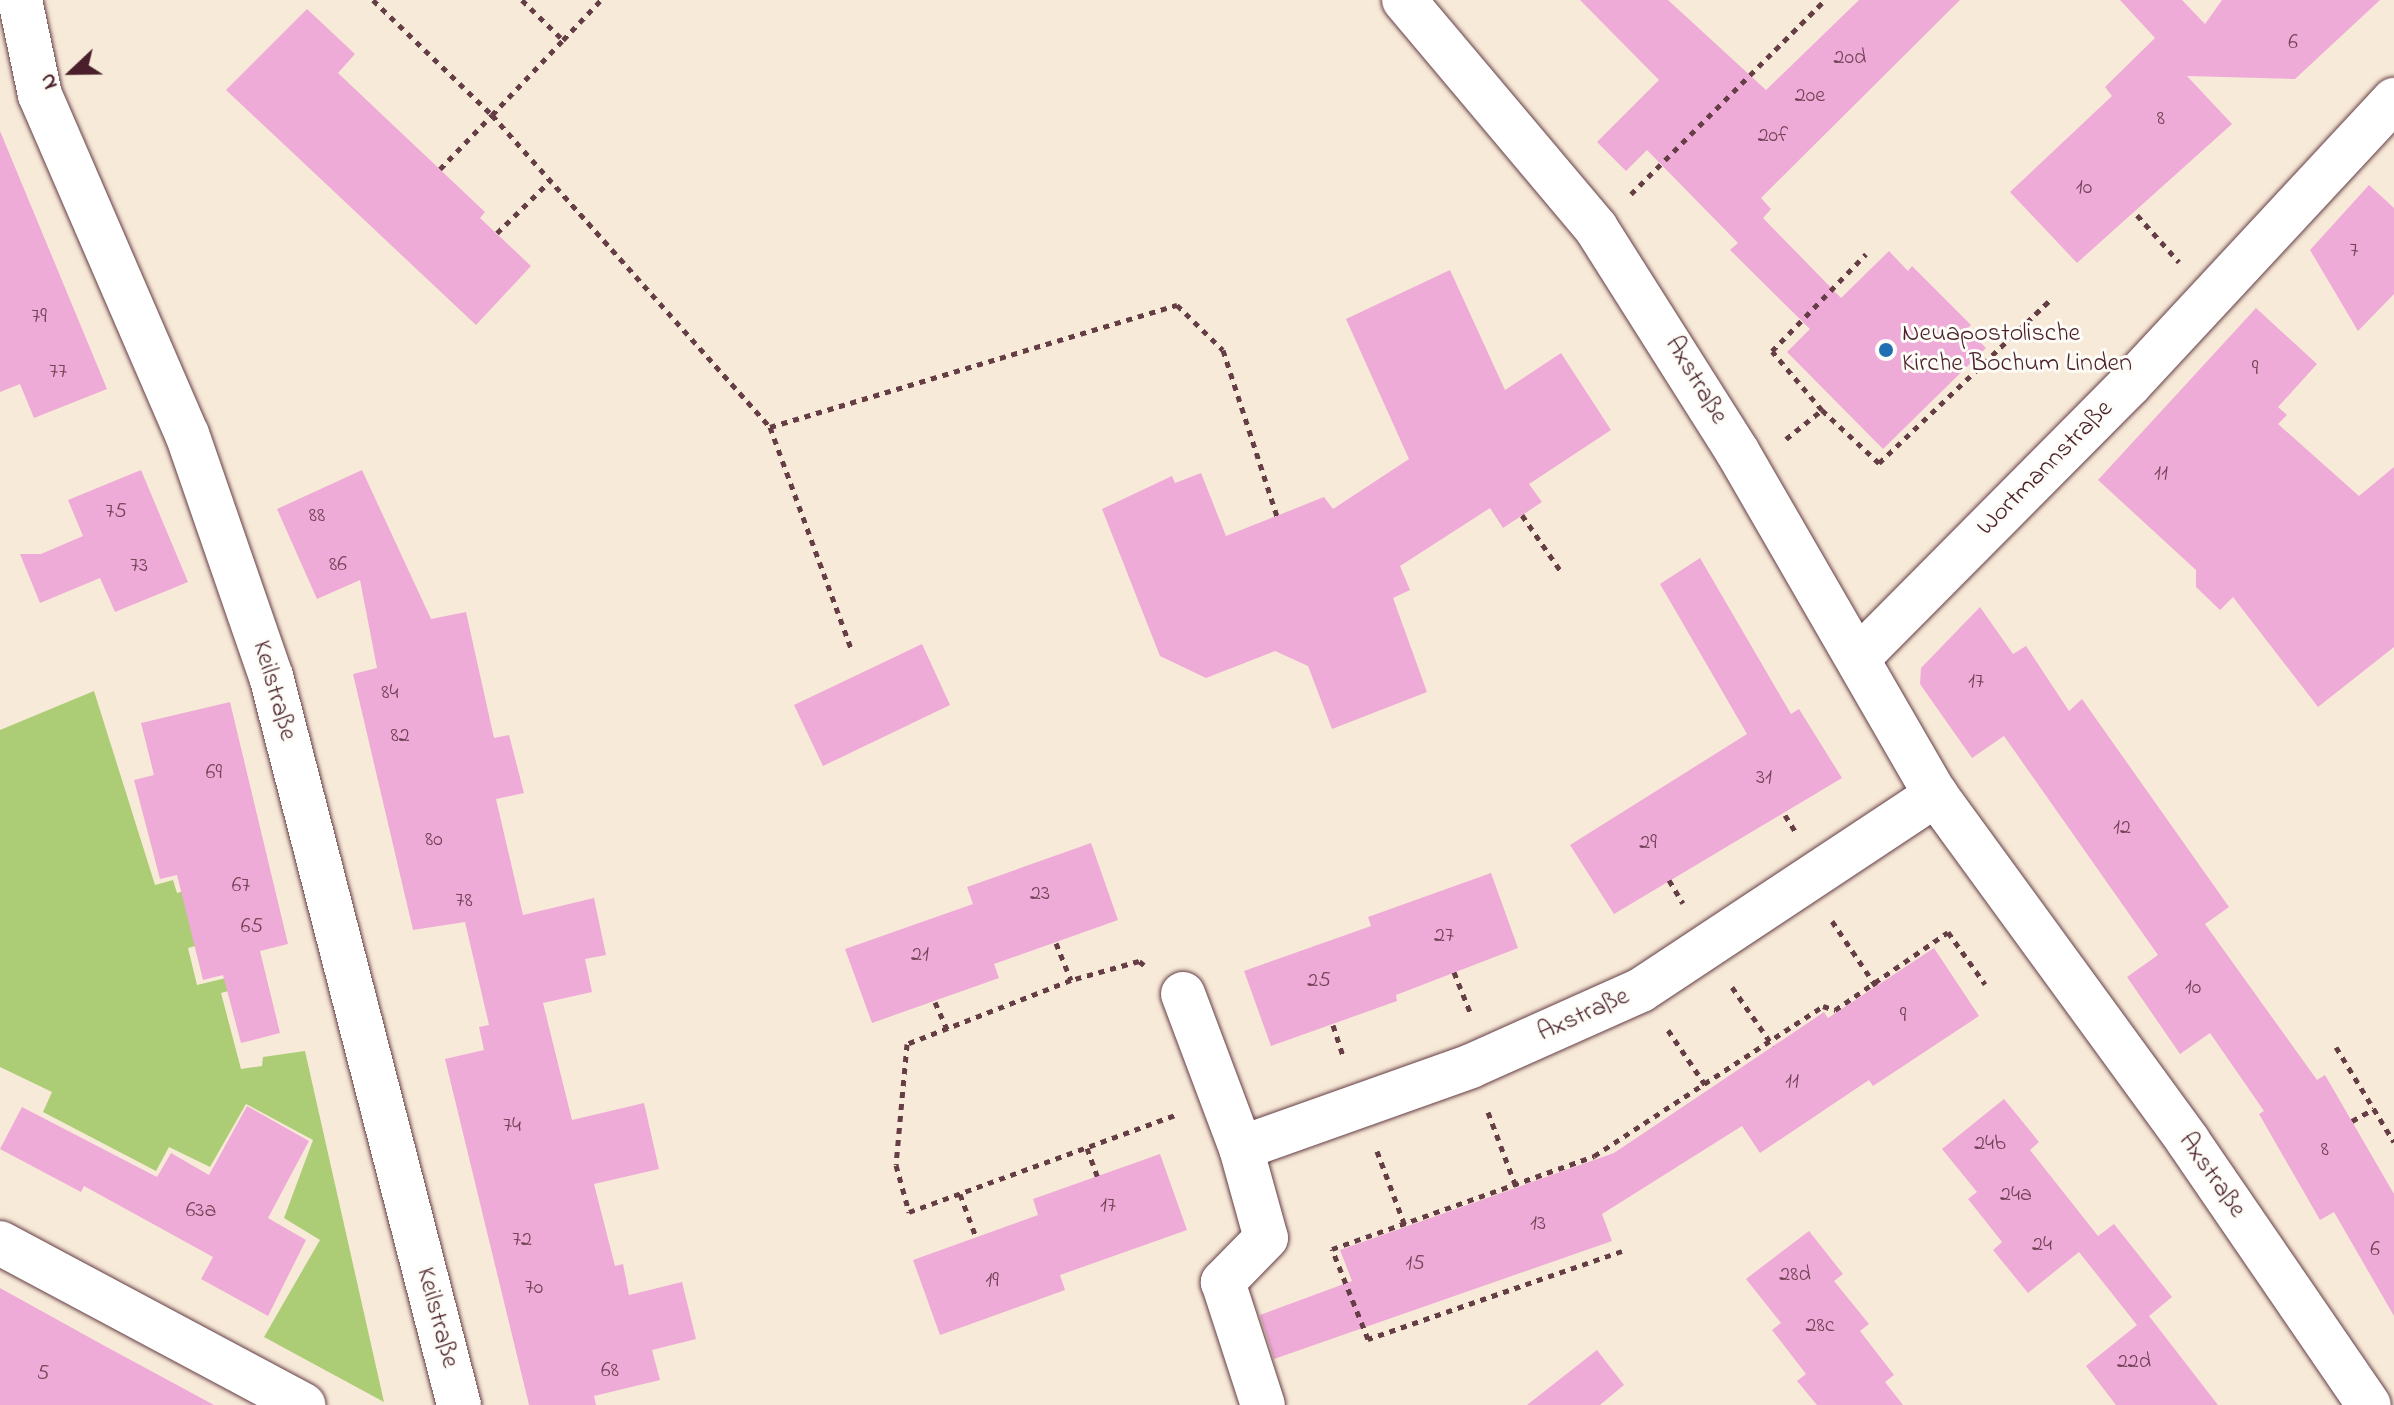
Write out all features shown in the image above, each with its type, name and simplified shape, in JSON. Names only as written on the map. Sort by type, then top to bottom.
[{"type":"street","name":"Keilstraße","points":[[20,0],[30,64],[44,106],[187,434],[271,676],[459,1405]]},
{"type":"street","name":"Axstraße","points":[[1404,0],[1596,228],[1747,469],[1936,795],[2188,1141],[2369,1405]]},
{"type":"street","name":"Wortmannstraße","points":[[1858,658],[2211,298],[2394,100]]},
{"type":"street","name":"Axstraße","points":[[1241,1148],[1471,1066],[1641,990],[1707,950],[1936,795]]},
{"type":"street","points":[[1183,994],[1241,1148],[1266,1238],[1223,1282],[1263,1405]]},
{"type":"street","points":[[0,1243],[303,1405]]},
{"type":"path","points":[[373,0],[492,115],[770,427],[852,651]]},
{"type":"path","points":[[522,0],[563,40]]},
{"type":"path","points":[[440,169],[601,0]]},
{"type":"path","points":[[1596,228],[1825,0]]},
{"type":"path","points":[[497,233],[550,181]]},
{"type":"path","points":[[2137,215],[2211,298]]},
{"type":"path","points":[[1866,254],[1772,351],[1822,410],[1879,463],[2052,298]]},
{"type":"path","points":[[770,427],[1177,305],[1223,350],[1277,516]]},
{"type":"path","points":[[1747,469],[1822,410]]},
{"type":"path","points":[[1522,515],[1560,570]]},
{"type":"path","points":[[1807,883],[1874,984]]},
{"type":"path","points":[[1622,1251],[1368,1339],[1332,1249],[1517,1187],[1594,1156],[1771,1044],[1823,1006],[1835,1010],[1948,932],[1985,984]]},
{"type":"path","points":[[1056,943],[1071,980]]},
{"type":"path","points":[[1707,950],[1771,1044]]},
{"type":"path","points":[[1183,994],[1139,961],[1071,980],[907,1044],[896,1165],[909,1212],[1223,1097]]},
{"type":"path","points":[[1641,990],[1706,1086]]},
{"type":"path","points":[[935,1002],[947,1029]]},
{"type":"path","points":[[2336,1047],[2394,1142]]},
{"type":"path","points":[[1471,1066],[1517,1187]]},
{"type":"path","points":[[1360,1106],[1404,1224]]},
{"type":"path","points":[[2352,1121],[2374,1109]]},
{"type":"path","points":[[1087,1148],[1097,1176]]},
{"type":"path","points":[[960,1194],[976,1237]]},
{"type":"green space","points":[[94,691],[155,885],[173,880],[177,893],[201,886],[218,940],[188,948],[197,985],[247,973],[250,985],[221,993],[241,1069],[262,1066],[263,1057],[305,1051],[384,1402],[264,1337],[320,1240],[284,1218],[313,1140],[246,1104],[210,1167],[169,1147],[156,1171],[43,1112],[52,1092],[0,1067],[0,730]]},
{"type":"building","points":[[1580,0],[1668,0],[1766,90],[1859,0],[1960,0],[1761,198],[1771,209],[1763,218],[1841,298],[1889,251],[1908,271],[1912,266],[1971,325],[1967,329],[1986,348],[1883,449],[1787,352],[1810,329],[1730,250],[1738,243],[1647,150],[1626,171],[1597,142],[1659,80]]},
{"type":"building","points":[[2120,0],[2182,0],[2205,24],[2222,0],[2380,0],[2295,79],[2187,76],[2232,124],[2077,263],[2010,192],[2112,96],[2105,87],[2155,38]]},
{"type":"building","points":[[307,9],[355,54],[338,73],[485,212],[480,218],[531,266],[476,325],[226,90]]},
{"type":"building","points":[[0,131],[107,389],[34,418],[20,384],[0,392]]},
{"type":"building","points":[[2369,185],[2394,208],[2394,294],[2358,331],[2310,250]]},
{"type":"building","points":[[1450,270],[1505,390],[1561,353],[1611,430],[1529,484],[1542,502],[1503,528],[1490,508],[1400,566],[1410,590],[1393,598],[1427,692],[1332,729],[1308,666],[1275,651],[1206,678],[1160,656],[1102,509],[1172,476],[1175,483],[1201,473],[1226,536],[1324,497],[1333,509],[1409,459],[1346,319]]},
{"type":"building","points":[[2256,308],[2317,364],[2278,407],[2287,415],[2278,424],[2359,496],[2394,467],[2394,647],[2318,707],[2233,597],[2220,610],[2196,587],[2196,570],[2098,480]]},
{"type":"building","points":[[141,470],[188,582],[115,612],[100,578],[40,603],[20,554],[41,554],[83,536],[68,500]]},
{"type":"building","points":[[362,470],[431,619],[466,612],[494,738],[509,735],[524,793],[496,799],[523,915],[594,898],[606,955],[585,959],[592,992],[543,1003],[572,1120],[644,1103],[659,1169],[594,1184],[615,1266],[623,1264],[629,1295],[682,1282],[696,1339],[652,1350],[660,1380],[594,1396],[596,1405],[529,1405],[445,1059],[484,1050],[479,1027],[489,1025],[465,922],[413,930],[353,674],[377,668],[360,580],[317,599],[277,509]]},
{"type":"building","points":[[1700,558],[1791,714],[1799,709],[1842,778],[1614,914],[1570,845],[1747,734],[1660,584]]},
{"type":"building","points":[[1980,607],[2013,654],[2026,646],[2069,711],[2082,699],[2229,907],[2205,924],[2317,1080],[2325,1075],[2394,1194],[2394,1316],[2334,1212],[2320,1220],[2259,1114],[2264,1111],[2210,1033],[2180,1054],[2127,977],[2158,955],[2004,736],[1972,758],[1920,684],[1921,668]]},
{"type":"building","points":[[922,644],[950,705],[823,766],[794,705]]},
{"type":"building","points":[[230,702],[288,944],[260,951],[280,1033],[241,1043],[223,975],[203,980],[177,875],[160,879],[134,780],[154,775],[141,723]]},
{"type":"building","points":[[1091,843],[1118,920],[994,964],[999,978],[872,1023],[845,949],[973,904],[967,887]]},
{"type":"building","points":[[1491,873],[1518,948],[1396,995],[1397,1001],[1271,1046],[1244,971],[1371,926],[1368,917]]},
{"type":"building","points":[[1934,948],[1979,1016],[1873,1086],[1869,1080],[1760,1153],[1742,1126],[1602,1214],[1612,1241],[1274,1359],[1260,1315],[1352,1281],[1340,1250],[1614,1153],[1824,1012],[1828,1018]]},
{"type":"building","points":[[2004,1099],[2039,1142],[2030,1150],[2098,1236],[2114,1224],[2172,1297],[2149,1316],[2218,1405],[2116,1405],[2086,1366],[2137,1325],[2079,1252],[2028,1293],[1993,1250],[2002,1242],[1968,1199],[1977,1192],[1942,1149]]},
{"type":"building","points":[[247,1106],[309,1141],[268,1218],[306,1240],[268,1316],[201,1279],[213,1257],[84,1186],[81,1192],[0,1149],[22,1107],[157,1177],[171,1153],[209,1175]]},
{"type":"building","points":[[1160,1154],[1187,1230],[1060,1275],[1065,1290],[940,1335],[913,1260],[1038,1215],[1033,1199]]},
{"type":"building","points":[[1809,1231],[1843,1274],[1834,1281],[1869,1324],[1860,1331],[1894,1375],[1885,1382],[1903,1405],[1817,1405],[1797,1381],[1806,1374],[1772,1330],[1781,1323],[1746,1279]]},
{"type":"building","points":[[0,1288],[103,1345],[214,1405],[0,1405]]},
{"type":"building","points":[[1597,1350],[1624,1385],[1600,1405],[1527,1405]]},
{"type":"place","name":"Neuapostolische Kirche Bochum Linden","points":[[1886,350]]}]
